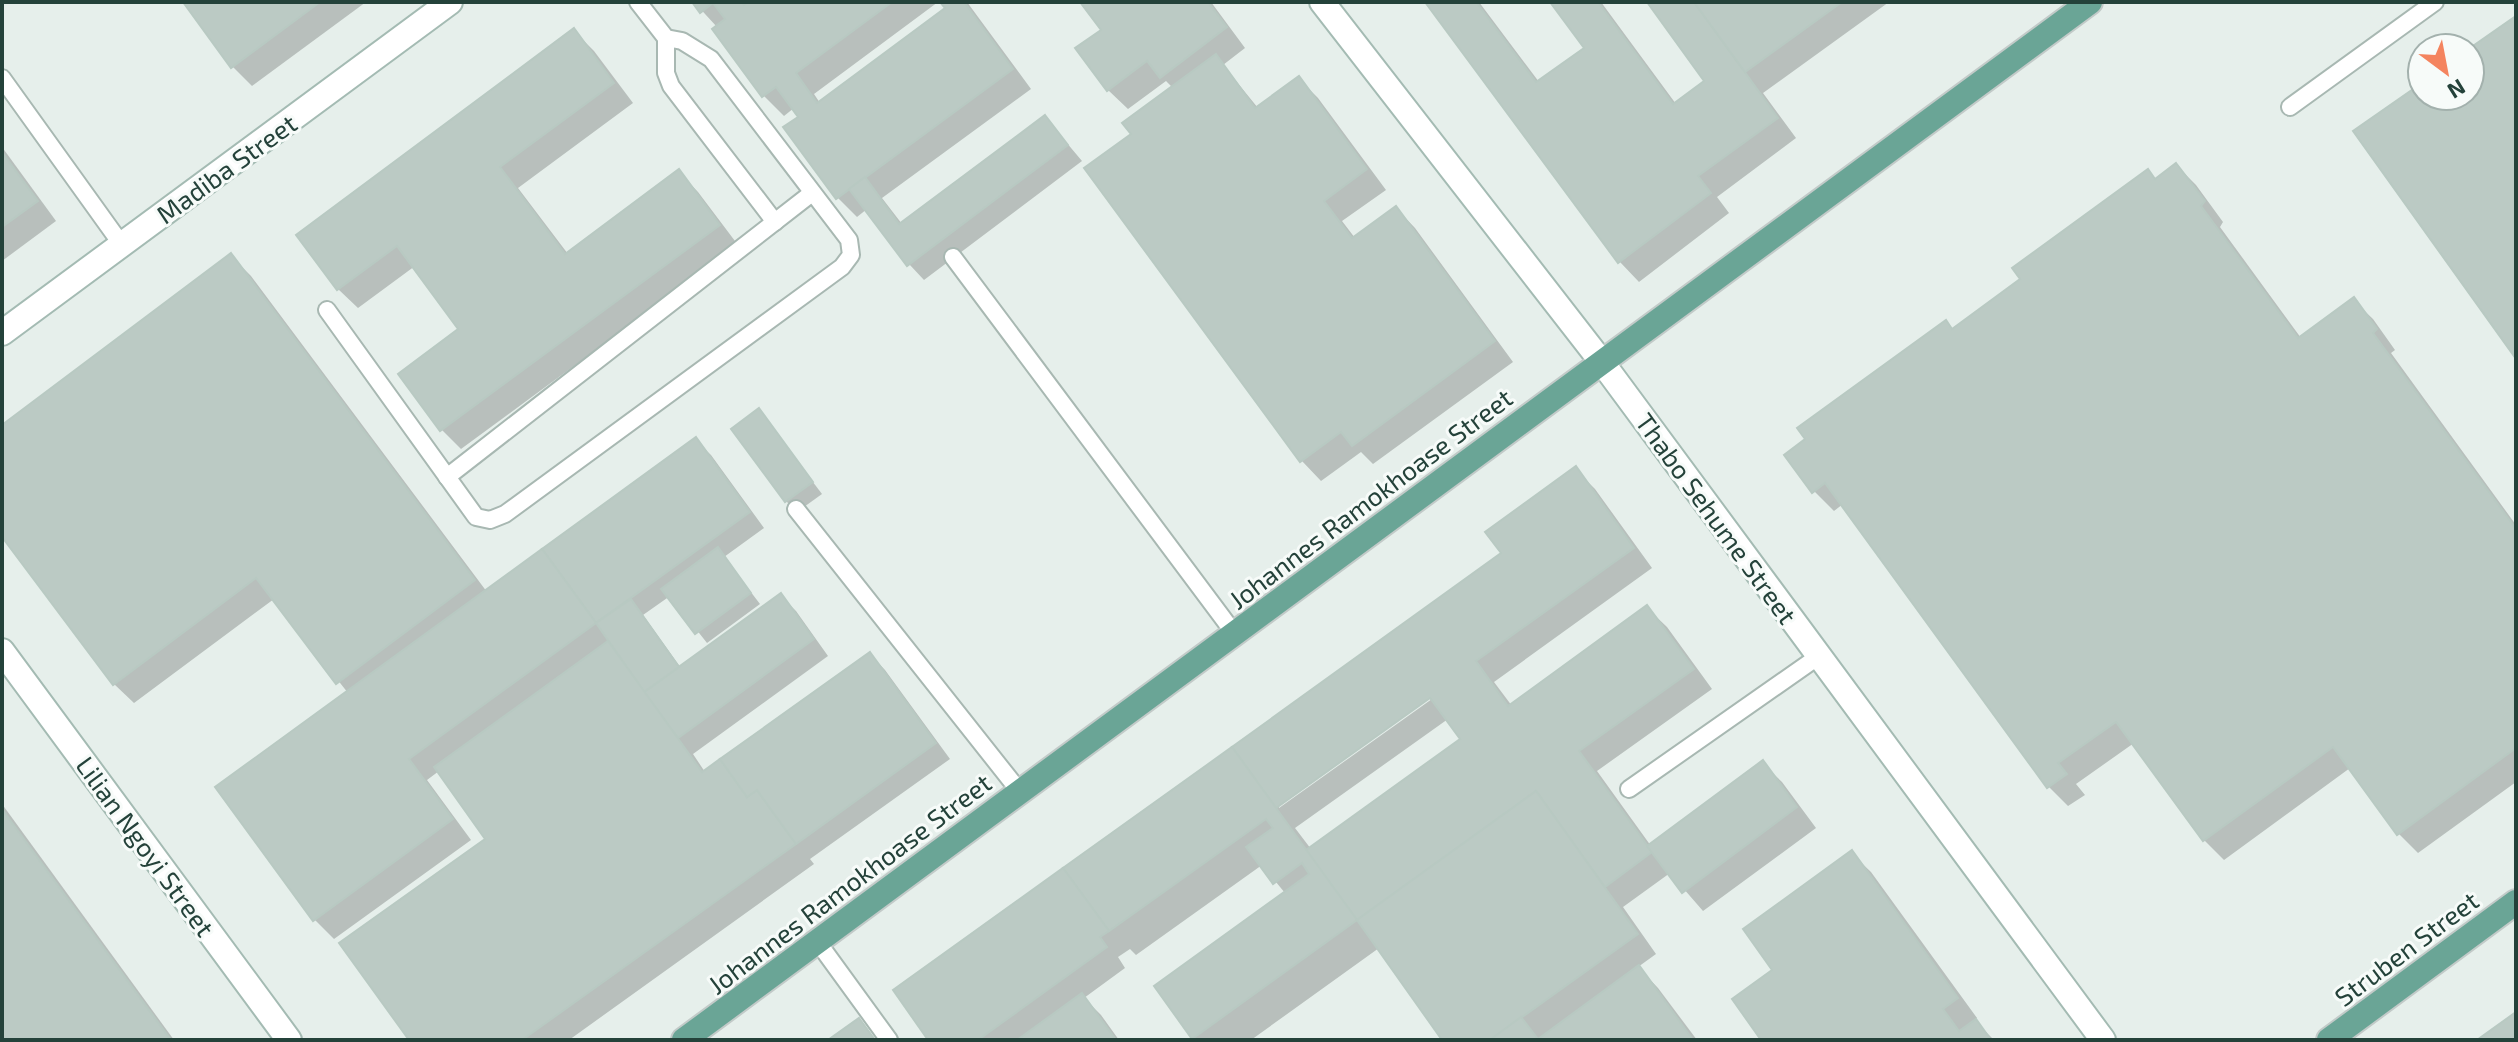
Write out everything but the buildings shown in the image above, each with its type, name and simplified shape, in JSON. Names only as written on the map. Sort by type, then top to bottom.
[{"type":"main road","name":"Madiba Street","points":[[2,333],[450,2]]},
{"type":"main road","name":"Thabo Sehume Street","points":[[1322,2],[1601,361],[2103,1040]]},
{"type":"main road","name":"Johannes Ramokhoase Street","points":[[684,1040],[2090,2]]},
{"type":"main road","name":"Lilian Ngoyi Street","points":[[2,651],[289,1040]]},
{"type":"main road","name":"Struben Street","points":[[2329,1040],[2516,902]]},
{"type":"lane","points":[[638,2],[666,38],[666,73],[671,86],[775,222]]},
{"type":"lane","points":[[2290,107],[2435,2]]},
{"type":"lane","points":[[327,310],[476,517],[490,520],[505,514],[842,267],[851,255],[849,240],[711,59],[682,41],[666,38]]},
{"type":"lane","points":[[2,78],[122,245]]},
{"type":"lane","points":[[447,477],[812,193]]},
{"type":"lane","points":[[953,257],[1234,633]]},
{"type":"lane","points":[[796,509],[1020,792]]},
{"type":"lane","points":[[1629,789],[1819,656]]},
{"type":"lane","points":[[817,941],[889,1040]]}]
